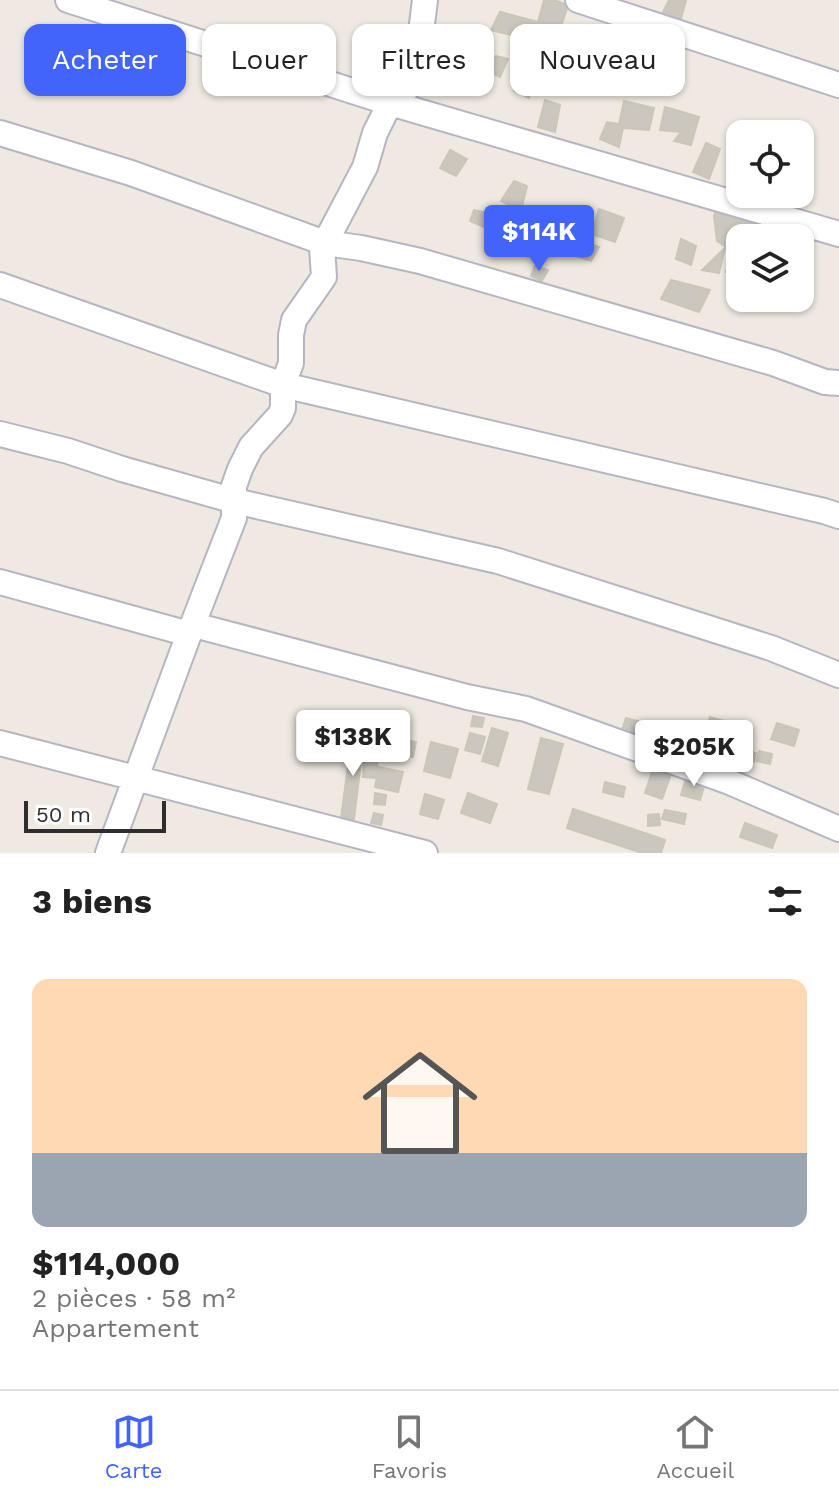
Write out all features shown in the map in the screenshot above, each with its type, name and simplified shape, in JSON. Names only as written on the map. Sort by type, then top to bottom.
[{"type":"street","points":[[68,0],[390,103],[839,234]]},
{"type":"street","points":[[108,853],[234,518],[234,486],[247,454],[283,408],[283,385],[291,363],[294,320],[324,277],[321,250],[365,167],[375,133],[390,103],[421,76],[425,0]]},
{"type":"street","points":[[578,0],[839,85]]},
{"type":"street","points":[[0,133],[131,173],[325,243],[420,261],[773,363],[825,382],[839,383]]},
{"type":"street","points":[[0,285],[283,385],[839,516]]},
{"type":"street","points":[[0,434],[235,501],[498,561],[771,648],[839,675]]},
{"type":"street","points":[[0,582],[526,709],[727,781],[839,829]]},
{"type":"street","points":[[0,743],[425,853]]},
{"type":"building","points":[[544,0],[568,5],[562,24],[510,24],[510,35],[494,31],[500,12],[538,22]]},
{"type":"building","points":[[669,0],[686,0],[680,24],[661,16]]},
{"type":"building","points":[[496,56],[508,59],[500,77],[494,74]]},
{"type":"building","points":[[545,100],[560,105],[555,132],[538,127]]},
{"type":"building","points":[[624,101],[654,108],[649,130],[623,128],[619,147],[600,139],[607,122],[619,124]]},
{"type":"building","points":[[665,107],[699,117],[691,145],[674,141],[681,132],[660,130]]},
{"type":"building","points":[[706,143],[720,149],[709,179],[693,172]]},
{"type":"building","points":[[450,150],[467,159],[456,176],[440,168]]},
{"type":"building","points":[[514,181],[527,186],[521,210],[501,201]]},
{"type":"building","points":[[719,203],[726,208],[744,211],[740,224],[726,224],[726,247],[717,241],[714,216]]},
{"type":"building","points":[[599,209],[624,218],[615,242],[592,234]]},
{"type":"building","points":[[474,210],[497,215],[491,230],[470,221]]},
{"type":"building","points":[[572,237],[599,247],[591,261],[565,252]]},
{"type":"building","points":[[681,239],[696,246],[691,265],[676,259]]},
{"type":"building","points":[[725,248],[719,273],[702,270]]},
{"type":"building","points":[[535,266],[548,270],[542,281],[531,276]]},
{"type":"building","points":[[671,280],[710,290],[699,312],[661,299]]},
{"type":"building","points":[[473,716],[484,718],[482,727],[471,726]]},
{"type":"building","points":[[710,717],[724,721],[721,733],[707,728]]},
{"type":"building","points":[[626,718],[652,725],[649,737],[622,730]]},
{"type":"building","points":[[665,723],[680,728],[678,737],[662,731]]},
{"type":"building","points":[[777,723],[799,730],[794,746],[771,739]]},
{"type":"building","points":[[492,728],[508,733],[498,766],[482,761]]},
{"type":"building","points":[[470,733],[485,737],[480,754],[465,750]]},
{"type":"building","points":[[352,736],[364,737],[354,819],[341,818]]},
{"type":"building","points":[[390,737],[416,742],[413,757],[387,751]]},
{"type":"building","points":[[541,738],[563,744],[549,794],[528,789]]},
{"type":"building","points":[[431,742],[458,749],[450,778],[424,771]]},
{"type":"building","points":[[748,751],[756,753],[754,762],[746,760]]},
{"type":"building","points":[[759,751],[772,754],[770,764],[757,761]]},
{"type":"building","points":[[364,756],[378,757],[376,778],[363,777]]},
{"type":"building","points":[[656,760],[674,766],[662,799],[645,793]]},
{"type":"building","points":[[379,767],[403,772],[398,792],[375,787]]},
{"type":"building","points":[[707,777],[700,800],[681,795],[686,778]]},
{"type":"building","points":[[605,782],[625,787],[623,797],[603,792]]},
{"type":"building","points":[[375,793],[386,795],[385,805],[374,804]]},
{"type":"building","points":[[468,793],[497,804],[490,823],[461,813]]},
{"type":"building","points":[[425,794],[444,800],[438,819],[420,814]]},
{"type":"building","points":[[573,809],[665,840],[661,853],[642,853],[567,828]]},
{"type":"building","points":[[665,810],[686,814],[684,824],[662,819]]},
{"type":"building","points":[[374,813],[383,815],[381,825],[371,823]]},
{"type":"building","points":[[659,814],[660,825],[648,826],[648,815]]},
{"type":"building","points":[[745,823],[777,835],[772,848],[740,837]]}]
